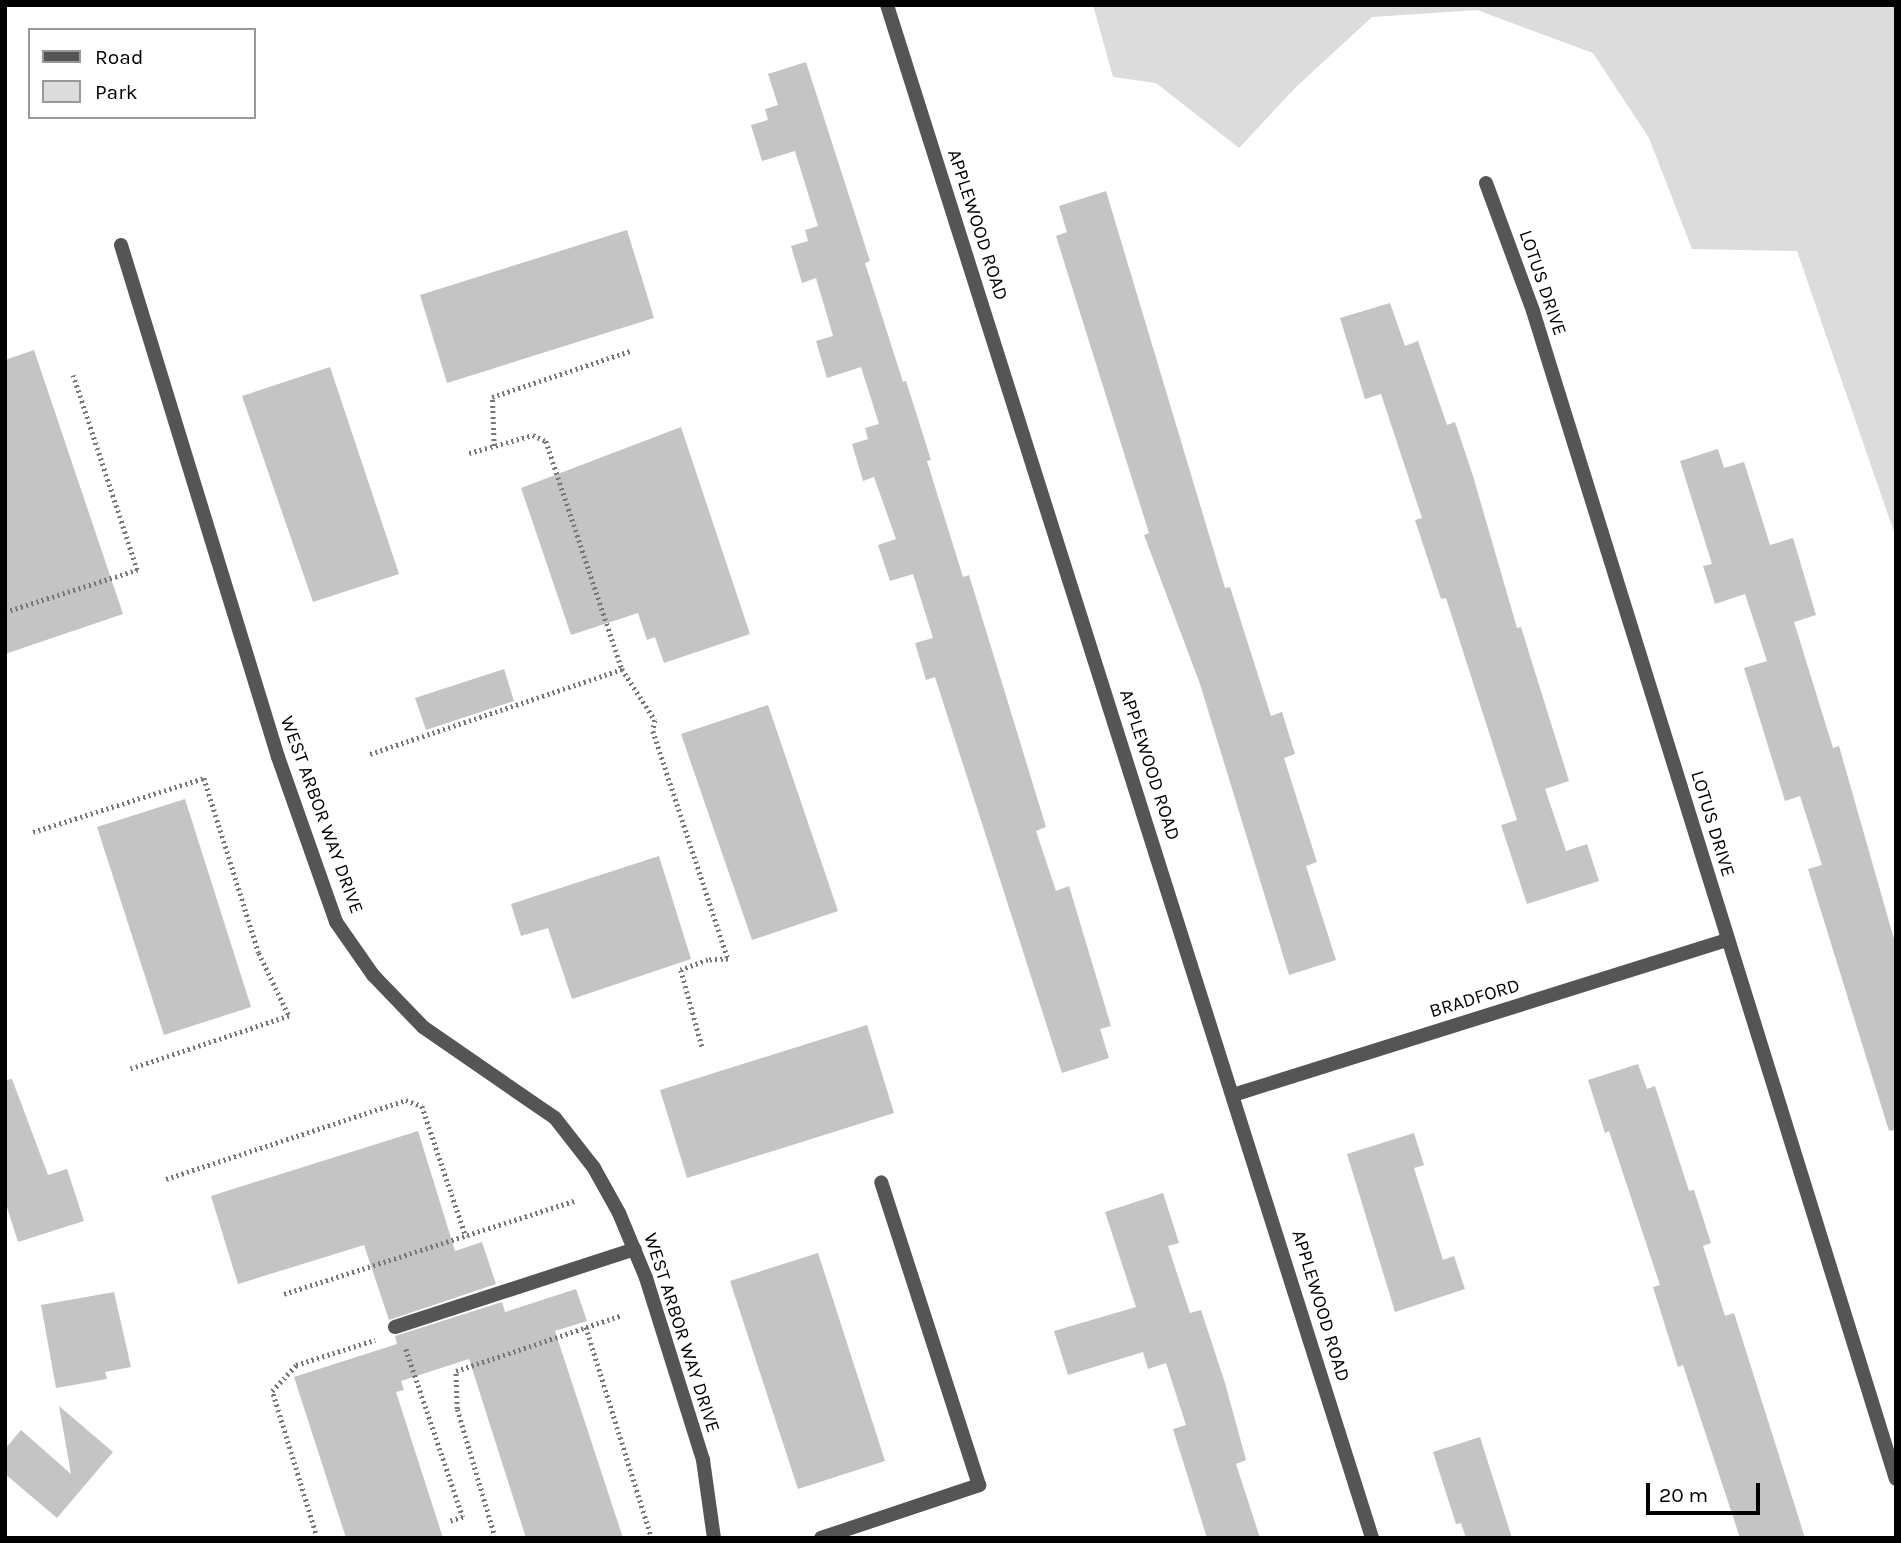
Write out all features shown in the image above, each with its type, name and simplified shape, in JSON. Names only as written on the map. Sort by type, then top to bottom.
[{"type":"street","name":"APPLEWOOD ROAD","points":[[887,5],[1372,1538]]},
{"type":"street","name":"LOTUS DRIVE","points":[[1486,183],[1533,311],[1896,1479]]},
{"type":"street","name":"WEST ARBOR WAY DRIVE","points":[[121,245],[278,757],[336,922],[373,975],[423,1027],[555,1118],[594,1168],[635,1249],[703,1460],[714,1538]]},
{"type":"street","name":"BRADFORD","points":[[1233,1095],[1727,940]]},
{"type":"street","points":[[821,1538],[979,1485],[881,1182]]},
{"type":"street","points":[[395,1327],[635,1249]]},
{"type":"path","points":[[494,446],[492,397],[630,351]]},
{"type":"path","points":[[5,612],[137,570],[73,375]]},
{"type":"path","points":[[469,453],[533,435],[546,441],[622,668],[655,720],[653,731],[728,959],[708,960],[681,970],[702,1046]]},
{"type":"path","points":[[370,754],[622,668]]},
{"type":"path","points":[[33,832],[204,778],[259,953],[289,1016],[131,1069]]},
{"type":"path","points":[[166,1179],[406,1100],[422,1106],[466,1237]]},
{"type":"path","points":[[284,1294],[574,1201]]},
{"type":"path","points":[[495,1538],[457,1409],[456,1371],[622,1315]]},
{"type":"path","points":[[586,1326],[651,1536]]},
{"type":"path","points":[[317,1538],[272,1391],[296,1365],[381,1338]]},
{"type":"path","points":[[395,1350],[405,1348],[463,1517],[451,1521]]},
{"type":"green space","points":[[1093,5],[1896,5],[1896,538],[1797,251],[1692,249],[1649,138],[1593,53],[1477,10],[1372,17],[1295,88],[1239,148],[1156,83],[1113,77]]},
{"type":"building","points":[[806,62],[870,261],[865,263],[931,460],[927,461],[963,577],[969,575],[1046,827],[1036,831],[1056,891],[1069,886],[1111,1026],[1100,1029],[1109,1058],[1062,1073],[935,677],[926,680],[915,643],[933,638],[913,574],[890,581],[878,545],[896,539],[874,477],[863,481],[852,444],[868,439],[865,428],[879,424],[861,367],[827,378],[816,341],[833,336],[816,278],[802,283],[791,246],[808,241],[805,230],[818,226],[795,151],[762,161],[751,125],[768,120],[765,109],[778,105],[768,74]]},
{"type":"building","points":[[1106,191],[1225,588],[1230,587],[1271,716],[1282,712],[1295,754],[1284,758],[1317,862],[1306,866],[1336,960],[1289,975],[1200,684],[1144,535],[1149,533],[1056,236],[1067,232],[1059,206]]},
{"type":"building","points":[[627,230],[654,318],[447,383],[420,295]]},
{"type":"building","points":[[1390,303],[1405,346],[1418,341],[1447,425],[1455,422],[1473,476],[1517,628],[1521,627],[1569,781],[1545,789],[1566,851],[1587,844],[1599,881],[1527,904],[1501,825],[1517,820],[1446,598],[1441,599],[1415,520],[1422,518],[1381,394],[1365,399],[1340,318]]},
{"type":"building","points":[[34,350],[123,614],[5,654],[5,360]]},
{"type":"building","points":[[330,367],[399,574],[313,602],[242,396]]},
{"type":"building","points":[[681,427],[750,634],[664,663],[655,637],[647,640],[638,613],[571,635],[521,488]]},
{"type":"building","points":[[1718,449],[1724,468],[1744,462],[1770,545],[1793,538],[1816,615],[1794,622],[1833,748],[1839,746],[1896,946],[1896,1130],[1889,1131],[1808,869],[1822,865],[1800,796],[1785,801],[1744,668],[1767,661],[1745,594],[1715,604],[1703,566],[1712,564],[1680,461]]},
{"type":"building","points":[[504,669],[514,701],[426,730],[415,698]]},
{"type":"building","points":[[768,705],[838,911],[752,940],[681,734]]},
{"type":"building","points":[[185,799],[251,1007],[164,1035],[97,827]]},
{"type":"building","points":[[659,856],[691,959],[572,999],[548,928],[521,936],[511,904]]},
{"type":"building","points":[[867,1025],[894,1113],[687,1178],[660,1090]]},
{"type":"building","points":[[1638,1064],[1647,1089],[1655,1086],[1689,1191],[1694,1190],[1711,1243],[1703,1246],[1725,1316],[1734,1313],[1805,1538],[1740,1538],[1683,1365],[1678,1367],[1653,1287],[1660,1285],[1609,1131],[1605,1133],[1588,1080]]},
{"type":"building","points":[[12,1079],[48,1175],[67,1169],[84,1221],[18,1242],[5,1201],[5,1080]]},
{"type":"building","points":[[418,1131],[455,1251],[482,1242],[496,1284],[389,1320],[364,1245],[238,1284],[211,1196]]},
{"type":"building","points":[[1414,1133],[1424,1165],[1414,1168],[1443,1260],[1454,1256],[1465,1289],[1395,1312],[1347,1154]]},
{"type":"building","points":[[1163,1193],[1179,1243],[1168,1246],[1190,1313],[1201,1310],[1225,1383],[1246,1460],[1236,1464],[1260,1538],[1207,1538],[1173,1429],[1186,1425],[1166,1363],[1148,1369],[1143,1352],[1068,1375],[1054,1331],[1136,1307],[1105,1212]]},
{"type":"building","points":[[818,1253],[885,1461],[798,1489],[730,1281]]},
{"type":"building","points":[[576,1289],[587,1321],[555,1331],[623,1538],[526,1538],[469,1359],[401,1381],[404,1390],[396,1392],[443,1538],[346,1538],[294,1377],[397,1344],[395,1336],[502,1302],[505,1312]]},
{"type":"building","points":[[114,1292],[131,1367],[105,1372],[107,1379],[56,1388],[41,1305]]},
{"type":"building","points":[[59,1406],[113,1452],[57,1518],[5,1474],[5,1449],[21,1430],[71,1474]]},
{"type":"building","points":[[1480,1437],[1512,1538],[1466,1538],[1461,1523],[1456,1524],[1433,1452]]}]
